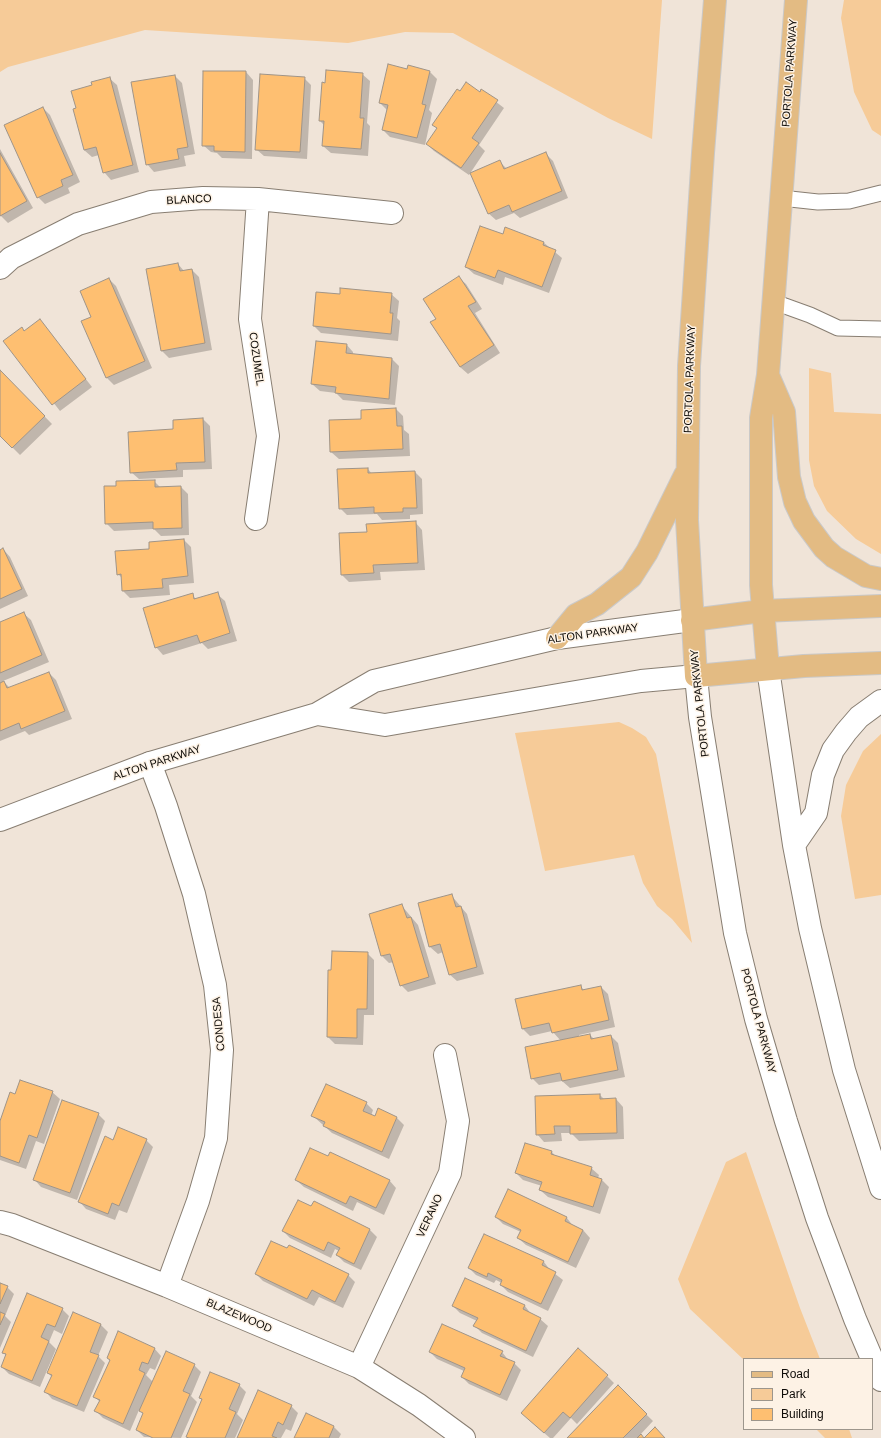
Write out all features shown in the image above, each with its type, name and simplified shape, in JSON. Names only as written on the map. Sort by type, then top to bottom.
[{"type":"main road","name":"PORTOLA PARKWAY","points":[[696,676],[692,620],[687,472],[690,359],[702,153],[715,0]]},
{"type":"main road","name":"PORTOLA PARKWAY","points":[[768,669],[762,611],[761,418],[768,375],[796,0]]},
{"type":"main road","points":[[768,375],[784,412],[789,477],[795,502],[804,521],[824,548],[834,557],[866,576],[881,579]]},
{"type":"main road","points":[[557,638],[576,615],[597,604],[631,577],[647,552],[687,472]]},
{"type":"main road","name":"ALTON PARKWAY","points":[[692,620],[762,611],[881,606]]},
{"type":"main road","name":"ALTON PARKWAY","points":[[696,676],[768,669],[881,663]]},
{"type":"street","name":"BLANCO","points":[[0,268],[11,258],[78,224],[151,202],[203,198],[258,199],[392,213]]},
{"type":"street","name":"COZUMEL","points":[[256,519],[268,436],[250,319],[258,199]]},
{"type":"street","name":"ALTON PARKWAY","points":[[0,820],[150,763],[317,714],[374,681],[557,638],[692,620]]},
{"type":"street","name":"PORTOLA PARKWAY","points":[[768,669],[794,845],[810,928],[844,1070],[881,1188]]},
{"type":"street","name":"ALTON PARKWAY","points":[[317,714],[384,725],[595,689],[696,676]]},
{"type":"street","name":"PORTOLA PARKWAY","points":[[696,676],[703,740],[735,932],[756,1019],[786,1121],[817,1218],[855,1319],[872,1358]]},
{"type":"street","points":[[794,845],[816,813],[823,775],[833,750],[859,717],[881,701]]},
{"type":"street","name":"CONDESA","points":[[150,763],[166,806],[194,894],[215,985],[222,1050],[216,1138],[198,1201],[167,1286]]},
{"type":"street","name":"VERANO","points":[[359,1367],[450,1173],[458,1121],[445,1055]]},
{"type":"street","name":"BLAZEWOOD","points":[[0,1222],[12,1225],[167,1286],[359,1367],[419,1405],[464,1438]]},
{"type":"street","name":"PORTOLA PARKWAY","points":[[873,1361],[881,1380]]},
{"type":"lane","points":[[781,198],[818,202],[841,201],[881,193]]},
{"type":"lane","points":[[774,302],[810,315],[838,328],[876,329]]},
{"type":"green space","points":[[0,0],[662,0],[652,139],[608,118],[453,33],[405,32],[348,43],[145,30],[8,67],[0,72]]},
{"type":"green space","points":[[844,0],[881,0],[881,136],[872,130],[854,92],[841,18]]},
{"type":"green space","points":[[809,368],[831,373],[834,412],[881,414],[881,554],[856,539],[827,511],[814,486],[809,460]]},
{"type":"green space","points":[[619,722],[646,737],[656,754],[692,943],[672,919],[657,906],[643,883],[634,855],[545,871],[515,733]]},
{"type":"green space","points":[[881,734],[881,895],[855,899],[841,816],[846,785],[863,751]]},
{"type":"green space","points":[[746,1152],[800,1308],[820,1358],[743,1359],[690,1309],[678,1279],[726,1162]]},
{"type":"green space","points":[[817,1430],[849,1430],[852,1438],[825,1438]]},
{"type":"building","points":[[388,64],[407,69],[408,65],[430,71],[422,104],[426,105],[417,138],[382,130],[388,105],[379,103]]},
{"type":"building","points":[[326,70],[363,73],[360,118],[364,118],[361,149],[322,146],[324,121],[319,121],[322,82],[325,83]]},
{"type":"building","points":[[203,71],[246,71],[245,152],[214,151],[214,146],[202,146]]},
{"type":"building","points":[[260,74],[305,77],[300,152],[255,150]]},
{"type":"building","points":[[175,75],[188,147],[177,149],[179,159],[146,165],[131,82]]},
{"type":"building","points":[[110,77],[133,165],[103,173],[96,147],[84,150],[73,109],[76,108],[71,91],[92,85],[91,82]]},
{"type":"building","points":[[466,82],[480,92],[481,89],[498,100],[472,138],[479,143],[461,168],[426,144],[437,128],[432,125],[457,89],[460,91]]},
{"type":"building","points":[[43,107],[73,175],[61,180],[63,186],[37,198],[4,125]]},
{"type":"building","points":[[546,152],[562,191],[512,212],[509,205],[488,214],[470,173],[500,160],[504,169]]},
{"type":"building","points":[[0,153],[27,201],[0,216]]},
{"type":"building","points":[[480,226],[503,234],[505,227],[544,242],[543,245],[556,250],[542,287],[498,270],[495,278],[465,267]]},
{"type":"building","points":[[178,263],[180,271],[192,269],[205,343],[161,351],[146,269]]},
{"type":"building","points":[[459,276],[476,302],[468,306],[494,345],[460,367],[430,322],[436,319],[423,299]]},
{"type":"building","points":[[109,278],[145,361],[106,378],[81,321],[91,317],[80,291]]},
{"type":"building","points":[[340,288],[392,293],[390,313],[393,313],[391,334],[313,326],[316,292],[340,294]]},
{"type":"building","points":[[40,319],[86,379],[52,405],[3,341],[22,327],[24,331]]},
{"type":"building","points":[[316,341],[347,344],[346,353],[392,358],[389,399],[335,393],[336,387],[311,384]]},
{"type":"building","points":[[0,370],[45,416],[12,448],[0,436]]},
{"type":"building","points":[[396,408],[397,426],[402,426],[403,449],[330,452],[329,420],[361,419],[361,410]]},
{"type":"building","points":[[203,418],[205,462],[176,463],[177,470],[130,473],[128,432],[173,429],[173,420]]},
{"type":"building","points":[[368,468],[368,473],[415,471],[417,508],[403,508],[403,512],[374,513],[374,507],[339,509],[337,469]]},
{"type":"building","points":[[155,480],[155,487],[181,486],[182,528],[153,529],[153,522],[105,524],[104,486],[116,486],[116,481]]},
{"type":"building","points":[[416,521],[418,563],[373,565],[374,573],[341,575],[339,533],[367,532],[366,524]]},
{"type":"building","points":[[184,539],[188,576],[162,579],[163,588],[122,591],[121,574],[117,575],[115,551],[149,549],[149,542]]},
{"type":"building","points":[[3,548],[22,589],[0,599],[0,550]]},
{"type":"building","points":[[218,592],[230,633],[200,643],[197,635],[155,648],[143,608],[193,593],[194,599]]},
{"type":"building","points":[[24,612],[42,655],[0,673],[0,622]]},
{"type":"building","points":[[49,672],[65,711],[21,729],[19,723],[0,731],[0,683],[4,681],[7,688]]},
{"type":"building","points":[[452,894],[456,907],[461,906],[477,967],[449,975],[440,944],[429,947],[418,903]]},
{"type":"building","points":[[402,904],[407,918],[411,917],[429,977],[400,986],[390,954],[381,956],[369,914]]},
{"type":"building","points":[[332,951],[368,952],[367,1009],[357,1009],[357,1038],[327,1037],[328,970],[331,970]]},
{"type":"building","points":[[581,985],[582,990],[601,986],[609,1020],[552,1033],[549,1023],[522,1029],[515,999]]},
{"type":"building","points":[[590,1034],[591,1039],[611,1035],[618,1070],[562,1081],[560,1073],[531,1079],[525,1047]]},
{"type":"building","points":[[20,1080],[53,1091],[37,1138],[29,1135],[19,1163],[0,1156],[0,1121],[10,1092],[15,1094]]},
{"type":"building","points":[[326,1084],[367,1102],[363,1111],[375,1116],[378,1108],[397,1117],[382,1152],[323,1126],[325,1122],[311,1116]]},
{"type":"building","points":[[600,1094],[600,1099],[616,1098],[617,1133],[570,1134],[570,1126],[554,1126],[555,1134],[536,1135],[535,1096]]},
{"type":"building","points":[[62,1100],[99,1113],[70,1193],[33,1180]]},
{"type":"building","points":[[118,1127],[147,1139],[119,1206],[112,1203],[108,1214],[78,1202],[105,1136],[113,1140]]},
{"type":"building","points":[[525,1143],[552,1151],[551,1154],[592,1167],[590,1175],[602,1179],[593,1207],[539,1190],[542,1182],[515,1173]]},
{"type":"building","points":[[310,1148],[328,1156],[330,1152],[390,1180],[376,1208],[350,1196],[346,1204],[295,1180]]},
{"type":"building","points":[[508,1189],[567,1217],[565,1221],[583,1230],[568,1262],[517,1238],[521,1230],[495,1217]]},
{"type":"building","points":[[298,1200],[311,1206],[314,1201],[370,1229],[354,1264],[336,1255],[340,1248],[328,1242],[324,1251],[282,1231]]},
{"type":"building","points":[[484,1234],[544,1261],[542,1265],[556,1272],[541,1304],[500,1285],[502,1280],[488,1273],[487,1277],[468,1268]]},
{"type":"building","points":[[271,1241],[287,1248],[289,1245],[349,1274],[335,1302],[312,1290],[307,1299],[255,1274]]},
{"type":"building","points":[[465,1278],[525,1305],[523,1309],[541,1318],[526,1351],[473,1326],[478,1318],[452,1306]]},
{"type":"building","points":[[0,1283],[8,1286],[0,1304]]},
{"type":"building","points":[[27,1293],[63,1308],[55,1327],[47,1324],[41,1337],[49,1341],[32,1381],[1,1367],[6,1354],[2,1353]]},
{"type":"building","points":[[0,1312],[5,1314],[0,1325]]},
{"type":"building","points":[[73,1312],[101,1324],[90,1352],[99,1355],[77,1406],[44,1392],[52,1375],[47,1373]]},
{"type":"building","points":[[442,1324],[503,1351],[500,1356],[515,1362],[500,1395],[461,1377],[465,1368],[429,1352]]},
{"type":"building","points":[[118,1331],[155,1348],[148,1364],[142,1362],[139,1370],[145,1373],[123,1424],[94,1411],[100,1400],[93,1397],[110,1360],[107,1358]]},
{"type":"building","points":[[578,1348],[608,1375],[570,1418],[563,1412],[544,1433],[521,1413]]},
{"type":"building","points":[[166,1351],[195,1364],[183,1391],[190,1394],[171,1438],[153,1438],[136,1430],[143,1413],[139,1411]]},
{"type":"building","points":[[210,1372],[240,1384],[229,1409],[236,1412],[225,1438],[186,1437],[202,1399],[199,1398]]},
{"type":"building","points":[[618,1385],[647,1414],[623,1438],[567,1438]]},
{"type":"building","points":[[258,1390],[292,1405],[283,1425],[278,1422],[272,1436],[277,1438],[237,1438]]},
{"type":"building","points":[[306,1413],[334,1426],[329,1438],[294,1438]]},
{"type":"building","points":[[655,1427],[665,1438],[644,1438]]},
{"type":"building","points":[[641,1434],[644,1438],[637,1438]]}]
